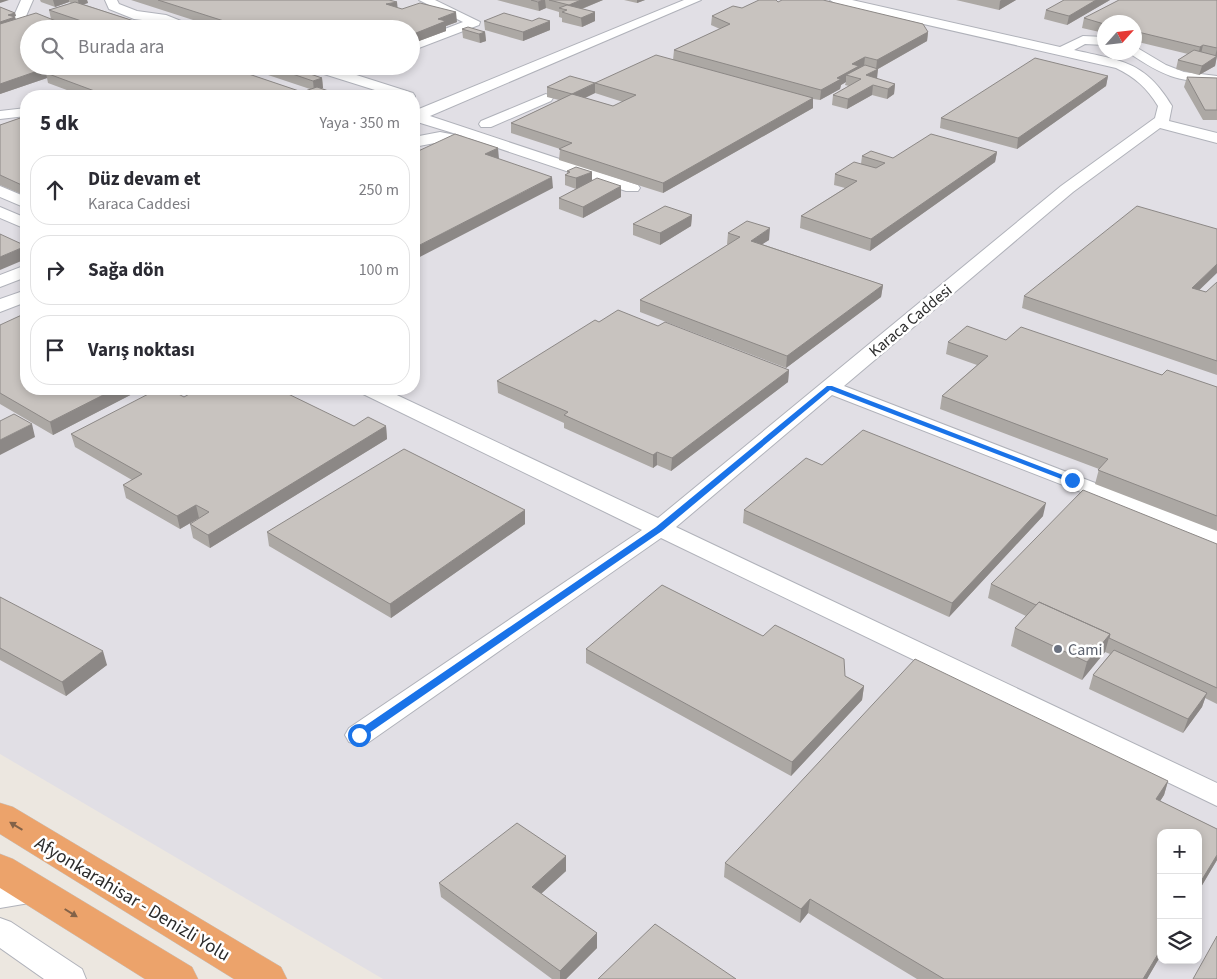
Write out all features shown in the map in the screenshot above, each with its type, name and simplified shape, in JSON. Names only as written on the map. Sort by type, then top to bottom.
[{"type":"highway","name":"Afyonkarahisar - Denizli Yolu","points":[[0,816],[267,979]]},
{"type":"highway","points":[[0,869],[18,894],[178,979]]},
{"type":"street","points":[[0,26],[18,20],[27,0]]},
{"type":"street","points":[[111,0],[113,6],[128,13],[167,20]]},
{"type":"street","points":[[420,43],[474,22],[425,0]]},
{"type":"street","points":[[420,114],[695,0]]},
{"type":"street","points":[[836,0],[861,2],[1120,65],[1134,72],[1153,86],[1165,106],[1162,120],[1158,123]]},
{"type":"street","points":[[0,31],[20,25]]},
{"type":"street","points":[[1061,52],[1084,40],[1097,41]]},
{"type":"street","points":[[1142,55],[1161,68],[1181,76],[1217,80]]},
{"type":"street","points":[[312,75],[323,84]]},
{"type":"street","points":[[340,75],[389,90]]},
{"type":"street","points":[[486,124],[546,98]]},
{"type":"street","points":[[420,100],[439,106]]},
{"type":"street","points":[[0,115],[20,113]]},
{"type":"street","points":[[420,118],[632,188]]},
{"type":"street","points":[[446,126],[464,120],[486,124],[505,131]]},
{"type":"street","points":[[1158,123],[1217,138]]},
{"type":"street","name":"Karaca Caddesi","points":[[359,735],[659,529],[1067,189],[1158,123]]},
{"type":"street","points":[[420,140],[433,137],[456,138],[552,177]]},
{"type":"street","points":[[0,191],[20,200]]},
{"type":"street","points":[[0,212],[20,221]]},
{"type":"street","points":[[0,282],[20,273]]},
{"type":"street","points":[[0,306],[20,298]]},
{"type":"street","points":[[829,387],[1217,538]]},
{"type":"street","points":[[380,395],[1217,795]]},
{"type":"street","points":[[0,931],[70,979]]},
{"type":"shaded area","points":[[0,0],[1217,0],[1217,979],[383,979],[0,754]]},
{"type":"building","points":[[158,0],[389,0],[397,2],[386,4],[402,9],[420,3],[456,12],[438,19],[446,21],[420,31],[420,20],[221,20]]},
{"type":"building","points":[[549,0],[581,0],[569,5]]},
{"type":"building","points":[[759,0],[776,0],[778,2],[782,0],[823,0],[923,24],[928,32],[877,60],[865,57],[852,64],[859,66],[837,78],[841,79],[821,90],[674,50],[730,24],[712,16],[733,6],[742,8]]},
{"type":"building","points":[[1064,0],[1096,0],[1069,16],[1046,10]]},
{"type":"building","points":[[1119,0],[1217,0],[1217,48],[1203,45],[1200,47],[1142,33],[1142,15],[1097,15],[1097,22],[1084,18]]},
{"type":"building","points":[[75,2],[131,20],[78,20],[49,10]]},
{"type":"building","points":[[567,5],[595,12],[581,18],[562,12],[567,10],[559,8]]},
{"type":"building","points":[[0,7],[15,13],[8,15],[15,17],[0,22]]},
{"type":"building","points":[[36,13],[54,20],[20,20],[20,75],[26,75],[0,84],[0,24]]},
{"type":"building","points":[[504,13],[532,21],[539,18],[550,21],[523,32],[484,21]]},
{"type":"building","points":[[468,27],[485,32],[479,34],[462,29]]},
{"type":"building","points":[[1194,50],[1217,56],[1202,66],[1178,60]]},
{"type":"building","points":[[656,55],[813,98],[663,183],[559,149],[572,143],[511,123],[572,94],[613,106],[636,95],[595,83]]},
{"type":"building","points":[[1035,58],[1108,76],[1018,138],[941,118]]},
{"type":"building","points":[[865,65],[878,69],[866,75],[895,84],[888,89],[873,85],[848,99],[833,95],[861,79],[846,75]]},
{"type":"building","points":[[51,75],[252,75],[296,90],[92,90]]},
{"type":"building","points":[[295,75],[313,75],[322,78],[313,81]]},
{"type":"building","points":[[570,76],[595,83],[572,94],[547,87]]},
{"type":"building","points":[[1187,77],[1217,78],[1217,110],[1205,110]]},
{"type":"building","points":[[317,87],[326,90],[308,90]]},
{"type":"building","points":[[20,118],[20,184],[0,175],[0,125]]},
{"type":"building","points":[[455,134],[498,148],[485,154],[552,177],[420,245],[420,150]]},
{"type":"building","points":[[931,134],[997,152],[871,239],[801,216],[857,181],[835,174],[854,162],[876,168],[885,163],[862,156],[871,151],[893,158]]},
{"type":"building","points":[[576,167],[592,172],[576,178],[565,175],[570,172],[567,171]]},
{"type":"building","points":[[597,178],[621,186],[583,207],[559,198]]},
{"type":"building","points":[[665,206],[692,215],[660,233],[633,224]]},
{"type":"building","points":[[1137,206],[1217,229],[1217,264],[1192,288],[1206,292],[1217,282],[1217,361],[1024,296]]},
{"type":"building","points":[[747,221],[770,228],[751,241],[883,285],[787,356],[640,300],[740,237],[728,233]]},
{"type":"building","points":[[0,234],[20,243],[20,249],[0,257]]},
{"type":"building","points":[[618,310],[658,326],[665,322],[789,370],[672,458],[657,452],[653,455],[564,415],[568,412],[497,381],[595,320],[599,322]]},
{"type":"building","points":[[20,316],[20,395],[103,395],[50,422],[0,393],[0,325]]},
{"type":"building","points":[[967,326],[1006,340],[1021,327],[1162,375],[1167,370],[1217,387],[1217,516],[1098,470],[1108,459],[942,396],[988,356],[948,342]]},
{"type":"building","points":[[146,395],[180,395],[184,397],[188,395],[290,395],[354,426],[368,417],[386,426],[208,535],[190,524],[209,512],[196,505],[177,516],[123,485],[142,474],[71,434]]},
{"type":"building","points":[[14,414],[32,424],[0,440],[0,421]]},
{"type":"building","points":[[863,430],[1046,503],[952,603],[744,510],[806,458],[822,465]]},
{"type":"building","points":[[404,449],[525,510],[390,604],[267,532]]},
{"type":"building","points":[[1083,490],[1217,544],[1217,688],[1109,638],[1110,634],[1039,602],[1036,605],[991,584]]},
{"type":"building","points":[[662,585],[763,636],[775,625],[844,659],[845,676],[864,686],[792,762],[586,649]]},
{"type":"building","points":[[0,597],[103,651],[62,682],[0,648]]},
{"type":"building","points":[[1039,602],[1110,634],[1087,662],[1015,628]]},
{"type":"building","points":[[1114,650],[1207,693],[1188,719],[1093,675]]},
{"type":"building","points":[[915,659],[1168,781],[1156,799],[1217,829],[1217,855],[1202,879],[1202,829],[1157,829],[1157,956],[1143,979],[944,979],[810,899],[801,909],[725,863]]},
{"type":"building","points":[[517,823],[566,856],[532,887],[597,933],[560,971],[439,883]]},
{"type":"building","points":[[655,924],[736,979],[598,979]]},
{"type":"building","points":[[1217,936],[1217,979],[1193,979]]},
{"type":"place","name":"Cami","points":[[1058,649]]},
{"type":"route","points":[[359,735],[659,529],[829,387],[1072,480]]}]
